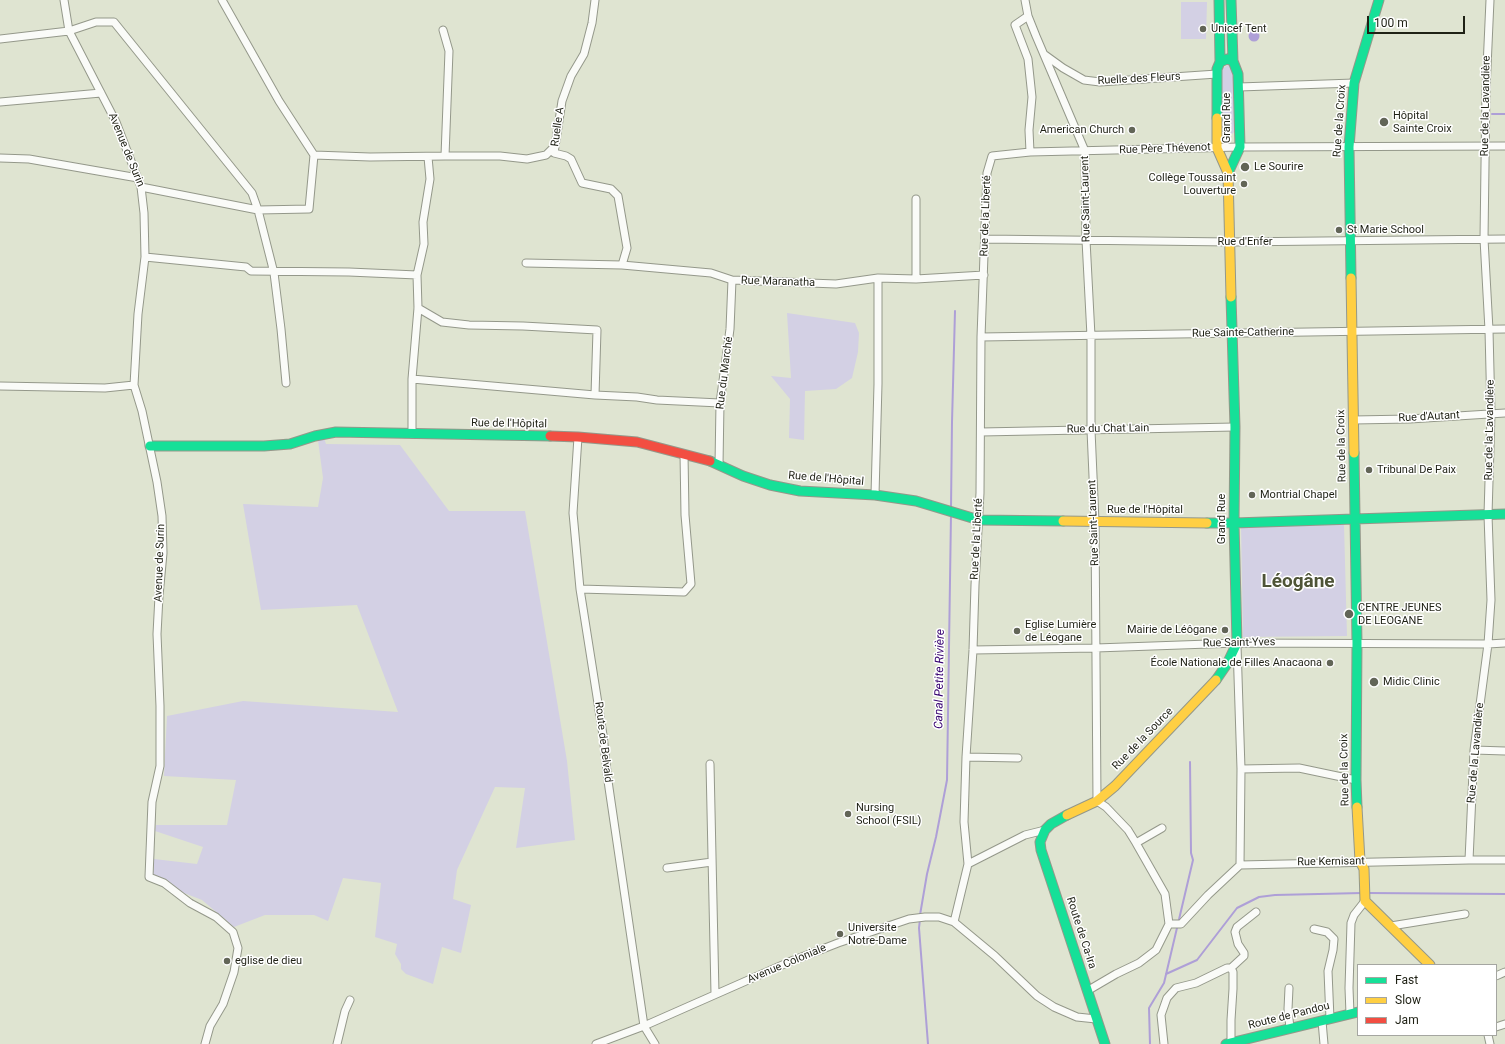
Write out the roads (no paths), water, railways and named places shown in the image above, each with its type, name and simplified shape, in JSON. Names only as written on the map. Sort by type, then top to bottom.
[{"type":"street","name":"Avenue de Surin","points":[[64,0],[68,31],[116,122],[141,187],[144,212],[145,257],[138,314],[134,385],[150,446],[162,516],[163,553],[157,634],[160,706],[160,766],[152,802],[148,877],[164,883],[190,903],[216,917],[232,932],[238,948],[234,972],[223,1004],[210,1026],[205,1044]]},
{"type":"street","points":[[141,187],[258,210],[309,209],[314,155],[279,101],[222,0]]},
{"type":"street","name":"Ruelle A","points":[[595,0],[592,22],[584,54],[571,76],[562,101],[554,153],[571,159],[582,183],[611,189],[618,196],[627,248],[622,265]]},
{"type":"street","name":"Rue Saint-Laurent","points":[[1025,0],[1028,16],[1085,152],[1086,240],[1091,336],[1091,430],[1095,522],[1097,801]]},
{"type":"street","name":"Grand Rue","points":[[1220,0],[1220,62],[1217,74],[1217,148],[1228,173],[1231,242],[1235,427],[1234,523],[1241,769],[1240,865]]},
{"type":"street","name":"Grand Rue","points":[[1228,173],[1240,147],[1238,69],[1233,61],[1231,0]]},
{"type":"street","name":"Rue de la Croix","points":[[1365,895],[1364,869],[1360,861],[1356,780],[1357,642],[1349,147],[1354,84],[1379,0]]},
{"type":"street","name":"Rue de la Lavandière","points":[[1469,860],[1474,750],[1488,644],[1491,600],[1488,515],[1491,413],[1489,330],[1484,239],[1486,90],[1490,0]]},
{"type":"street","points":[[1028,16],[1015,25],[1028,59],[1032,97],[1029,130],[1030,152]]},
{"type":"street","points":[[0,39],[68,31],[96,22],[114,22],[252,193],[258,210],[274,273],[286,383]]},
{"type":"street","points":[[443,30],[449,51],[445,156]]},
{"type":"street","name":"Ruelle des Fleurs","points":[[1044,54],[1063,68],[1084,80],[1100,82],[1217,74]]},
{"type":"street","points":[[1220,62],[1226,60],[1233,61]]},
{"type":"street","points":[[1239,87],[1354,84]]},
{"type":"street","points":[[0,102],[101,93]]},
{"type":"street","points":[[314,155],[370,157],[500,156],[527,159],[546,155],[555,146]]},
{"type":"street","name":"Rue Père Thévenot","points":[[992,156],[1030,152],[1085,152],[1240,147],[1505,146]]},
{"type":"street","name":"Rue de la Liberté","points":[[954,922],[968,864],[964,822],[966,757],[979,520],[981,336],[987,173],[992,156]]},
{"type":"street","points":[[412,434],[412,379],[418,308],[416,275],[424,244],[423,222],[430,179],[428,157]]},
{"type":"street","points":[[0,158],[29,159],[138,178]]},
{"type":"street","points":[[916,199],[916,280]]},
{"type":"street","name":"Rue d'Enfer","points":[[985,238],[1231,242],[1505,240]]},
{"type":"street","points":[[145,257],[246,267],[251,271],[274,273],[349,272],[416,275]]},
{"type":"street","name":"Rue Maranatha","points":[[526,263],[622,265],[711,272],[732,280],[836,284],[878,278],[916,280],[984,275]]},
{"type":"street","points":[[875,495],[878,384],[878,278]]},
{"type":"street","name":"Rue du Marché","points":[[719,466],[720,403],[730,329],[732,280]]},
{"type":"street","points":[[418,308],[442,322],[469,325],[597,330],[595,395]]},
{"type":"street","name":"Rue Sainte-Catherine","points":[[981,336],[1091,336],[1505,329]]},
{"type":"street","points":[[412,379],[595,395],[637,397],[657,400],[720,403]]},
{"type":"street","points":[[0,386],[105,388],[134,385]]},
{"type":"street","name":"Rue d'Autant","points":[[1354,420],[1410,419],[1505,413]]},
{"type":"street","name":"Rue du Chat Lain","points":[[981,432],[1235,427]]},
{"type":"street","name":"Rue de l'Hôpital","points":[[150,446],[264,446],[290,444],[315,436],[336,432],[578,437],[637,442],[708,460],[743,476],[770,485],[800,491],[875,495],[916,501],[979,520],[1234,523],[1505,514]]},
{"type":"street","name":"Route de Belvald","points":[[578,437],[573,514],[580,589],[603,736],[608,781],[644,1026],[655,1044]]},
{"type":"street","points":[[580,589],[684,592],[691,584],[684,515],[684,454]]},
{"type":"street","name":"Rue Saint-Yves","points":[[973,650],[1096,648],[1237,643],[1357,642],[1488,644],[1505,642]]},
{"type":"street","name":"Rue de la Source","points":[[1045,830],[1060,818],[1097,801],[1115,786],[1215,681],[1227,664],[1237,643]]},
{"type":"street","points":[[1474,750],[1505,751]]},
{"type":"street","points":[[966,757],[1018,758]]},
{"type":"street","points":[[710,764],[715,994]]},
{"type":"street","points":[[1241,769],[1299,768],[1356,780]]},
{"type":"street","points":[[1087,991],[1116,974],[1139,963],[1156,950],[1169,924],[1165,894],[1136,843],[1128,830],[1106,807],[1097,801]]},
{"type":"street","points":[[1136,843],[1162,828]]},
{"type":"street","points":[[968,864],[1025,835],[1045,830]]},
{"type":"street","name":"Route de Ca-Ira","points":[[1045,830],[1040,842],[1041,850],[1105,1044]]},
{"type":"street","name":"Rue Kernisant","points":[[1240,865],[1360,861],[1505,860]]},
{"type":"street","points":[[667,868],[712,862]]},
{"type":"street","points":[[1169,924],[1181,924],[1208,895],[1240,865]]},
{"type":"street","points":[[1354,1013],[1349,988],[1351,923],[1365,895],[1391,926],[1429,964]]},
{"type":"street","points":[[1164,1044],[1161,1015],[1167,998],[1176,988],[1196,982],[1227,968],[1231,968],[1244,956],[1244,953],[1238,944],[1235,932],[1237,927],[1256,912]]},
{"type":"street","points":[[1391,926],[1465,914]]},
{"type":"street","name":"Avenue Coloniale","points":[[596,1044],[644,1026],[715,994],[838,943],[909,919],[925,917],[939,917],[954,922],[995,956],[1037,996],[1077,1017],[1096,1019]]},
{"type":"street","points":[[1314,929],[1327,932],[1334,939],[1328,971],[1324,1044]]},
{"type":"street","points":[[1229,1043],[1234,989],[1233,972],[1231,968]]},
{"type":"street","points":[[1289,988],[1288,1009],[1290,1028]]},
{"type":"street","points":[[337,1044],[345,1011],[350,1000]]},
{"type":"street","name":"Route de Pandou","points":[[1229,1043],[1253,1041],[1290,1028],[1354,1013]]},
{"type":"waterway","points":[[1492,114],[1505,114]]},
{"type":"waterway","name":"Canal Petite Rivière","points":[[951,508],[955,311]]},
{"type":"waterway","name":"Canal Petite Rivière","points":[[920,915],[947,780],[951,514]]},
{"type":"waterway","points":[[1150,1044],[1149,1008],[1164,983],[1193,860],[1191,853],[1190,762]]},
{"type":"waterway","points":[[1166,974],[1197,960],[1237,908],[1259,897],[1275,895],[1362,893]]},
{"type":"waterway","points":[[1368,893],[1505,894]]},
{"type":"waterway","name":"Canal Petite Rivière","points":[[920,919],[919,928],[928,1044]]},
{"type":"place","name":"Unicef Tent","points":[[1203,29]]},
{"type":"place","name":"Hôpital Sainte Croix","points":[[1384,122]]},
{"type":"place","name":"American Church","points":[[1132,130]]},
{"type":"place","name":"Le Sourire","points":[[1245,167]]},
{"type":"place","name":"Collège Toussaint Louverture","points":[[1244,184]]},
{"type":"place","name":"St Marie School","points":[[1339,230]]},
{"type":"place","name":"Tribunal De Paix","points":[[1369,470]]},
{"type":"place","name":"Montrial Chapel","points":[[1252,495]]},
{"type":"place","name":"CENTRE JEUNES DE LEOGANE","points":[[1349,614]]},
{"type":"place","name":"Mairie de Léôgane","points":[[1225,630]]},
{"type":"place","name":"Eglise Lumière de Léogane","points":[[1017,631]]},
{"type":"place","name":"École Nationale de Filles Anacaona","points":[[1330,663]]},
{"type":"place","name":"Midic Clinic","points":[[1374,682]]},
{"type":"place","name":"Nursing School (FSIL)","points":[[848,814]]},
{"type":"place","name":"Universite Notre-Dame","points":[[840,934]]},
{"type":"place","name":"eglise de dieu","points":[[227,961]]},
{"type":"district","name":"Léogâne","points":[[1298,582]]}]
